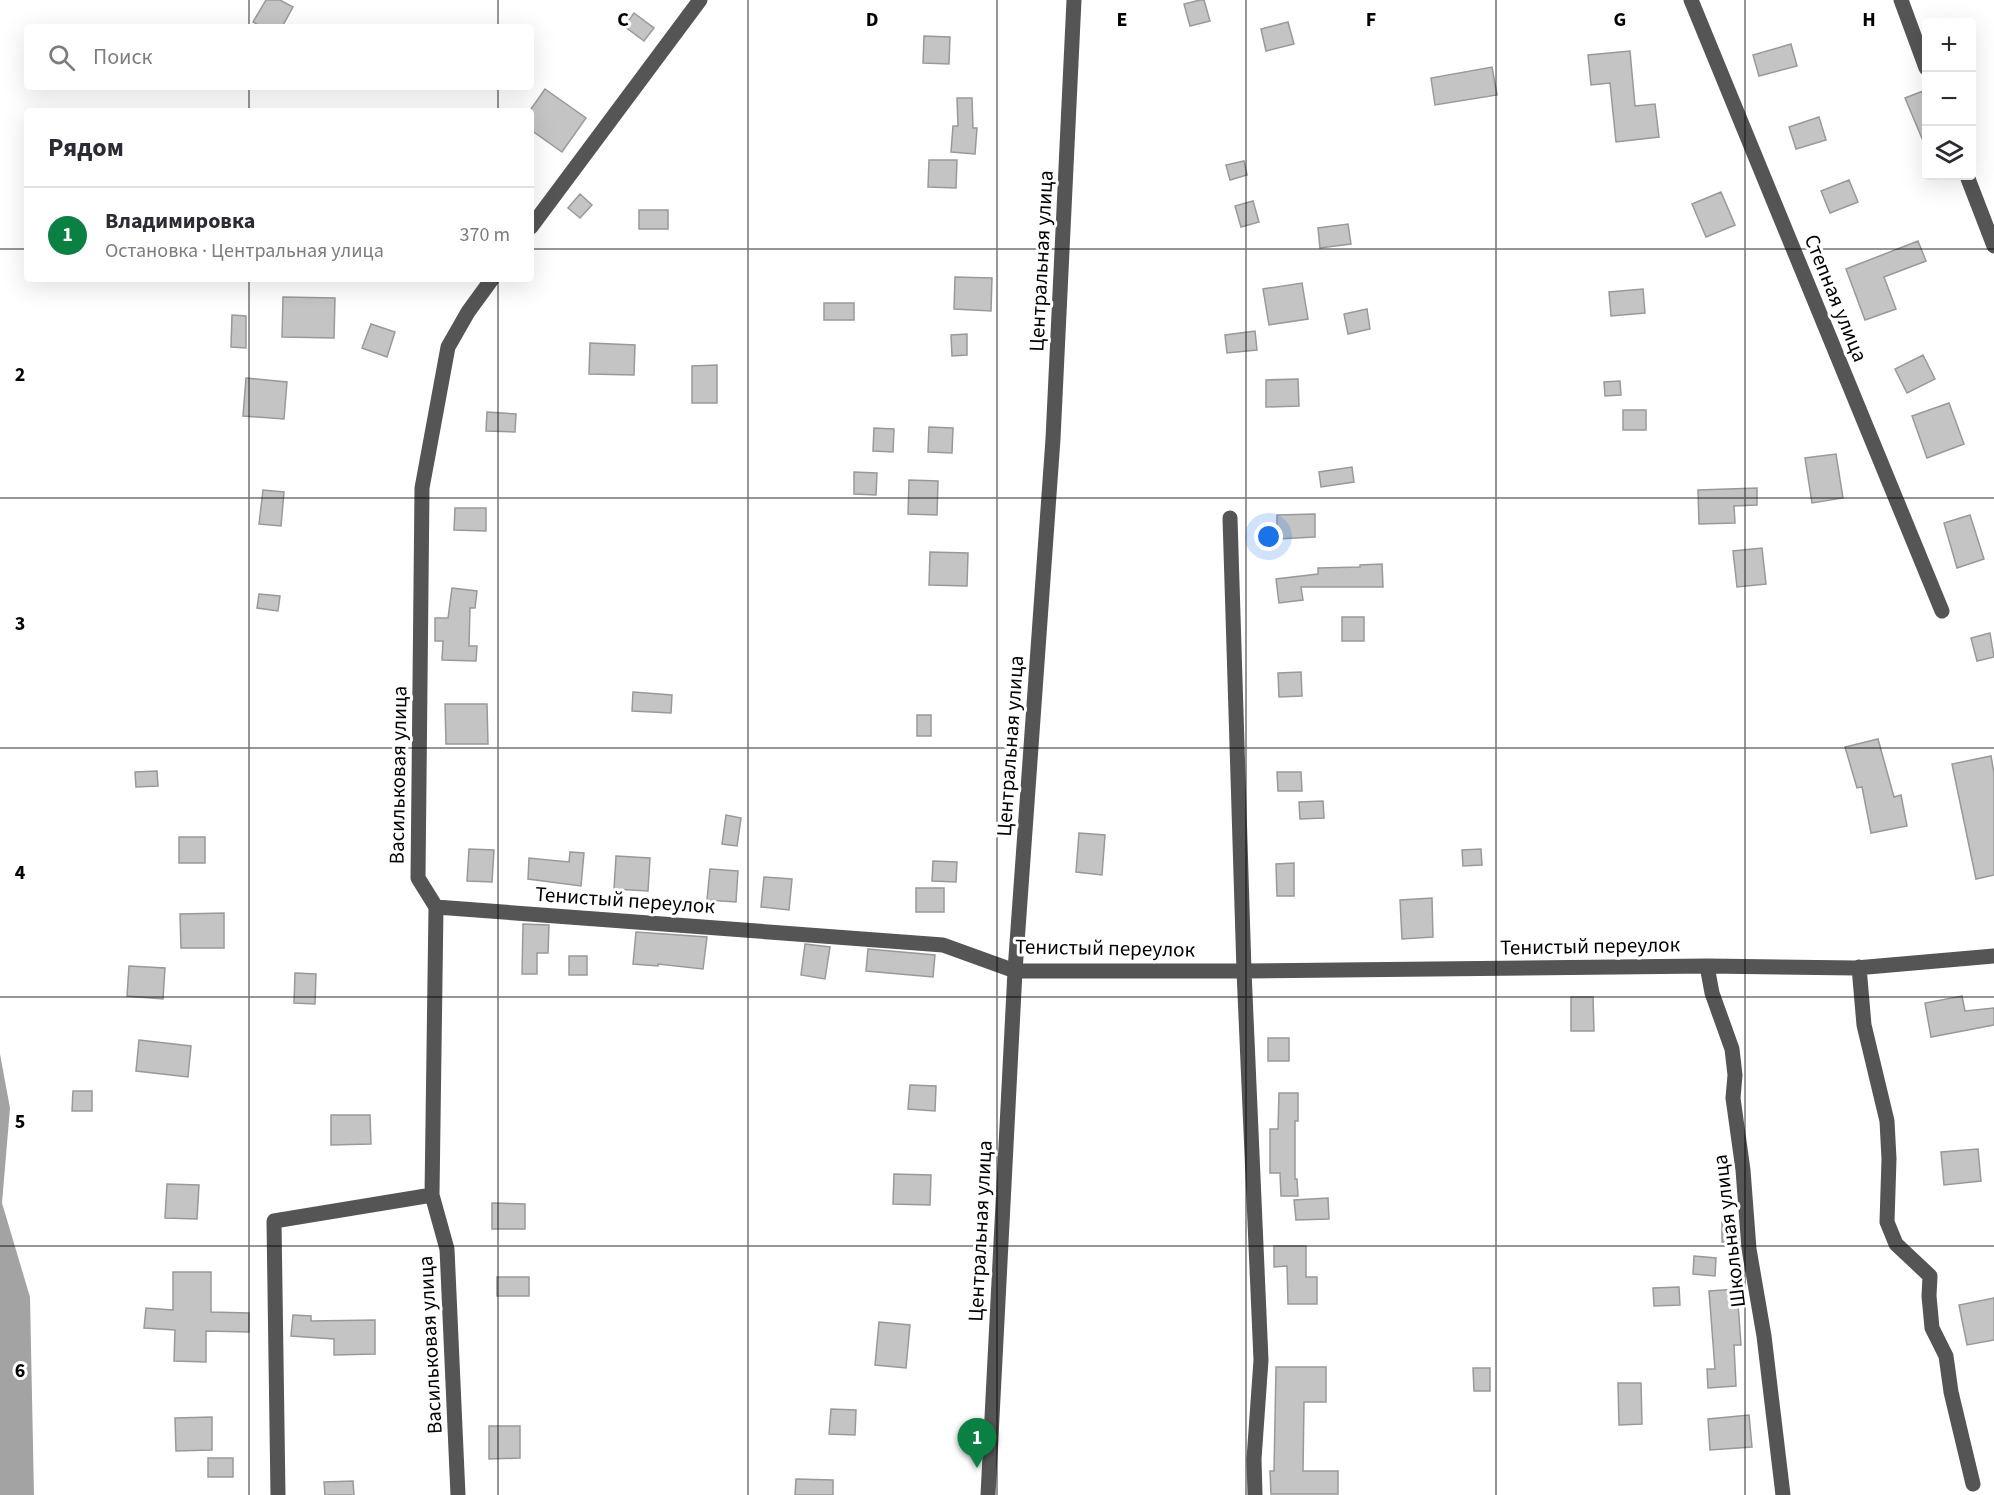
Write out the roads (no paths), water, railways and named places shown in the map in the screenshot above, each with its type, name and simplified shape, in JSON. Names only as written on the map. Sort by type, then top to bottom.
[{"type":"street","points":[[534,223],[700,0]]},
{"type":"street","name":"Центральная улица","points":[[988,1495],[1015,971],[1053,439],[1074,0]]},
{"type":"street","name":"Степная улица","points":[[1691,0],[1942,611]]},
{"type":"street","points":[[1901,0],[1922,57]]},
{"type":"street","points":[[1969,180],[1994,246]]},
{"type":"street","name":"Васильковая улица","points":[[458,1495],[447,1249],[432,1195],[436,907],[418,878],[422,488],[448,347],[468,312],[490,282]]},
{"type":"street","points":[[1230,518],[1244,971],[1261,1360],[1254,1459],[1255,1495]]},
{"type":"street","name":"Тенистый переулок","points":[[436,907],[943,945],[1015,971],[1859,967],[1994,956]]},
{"type":"street","name":"Школьная улица","points":[[1707,966],[1712,993],[1732,1048],[1735,1075],[1734,1098],[1743,1170],[1749,1249],[1764,1336],[1783,1495]]},
{"type":"street","points":[[1859,967],[1864,1025],[1887,1121],[1889,1159],[1887,1222],[1896,1244],[1930,1276],[1932,1328],[1946,1356],[1951,1392],[1973,1484]]},
{"type":"street","points":[[278,1495],[274,1221],[432,1195]]},
{"type":"place","name":"Владимировка","points":[[977,1468]]}]
